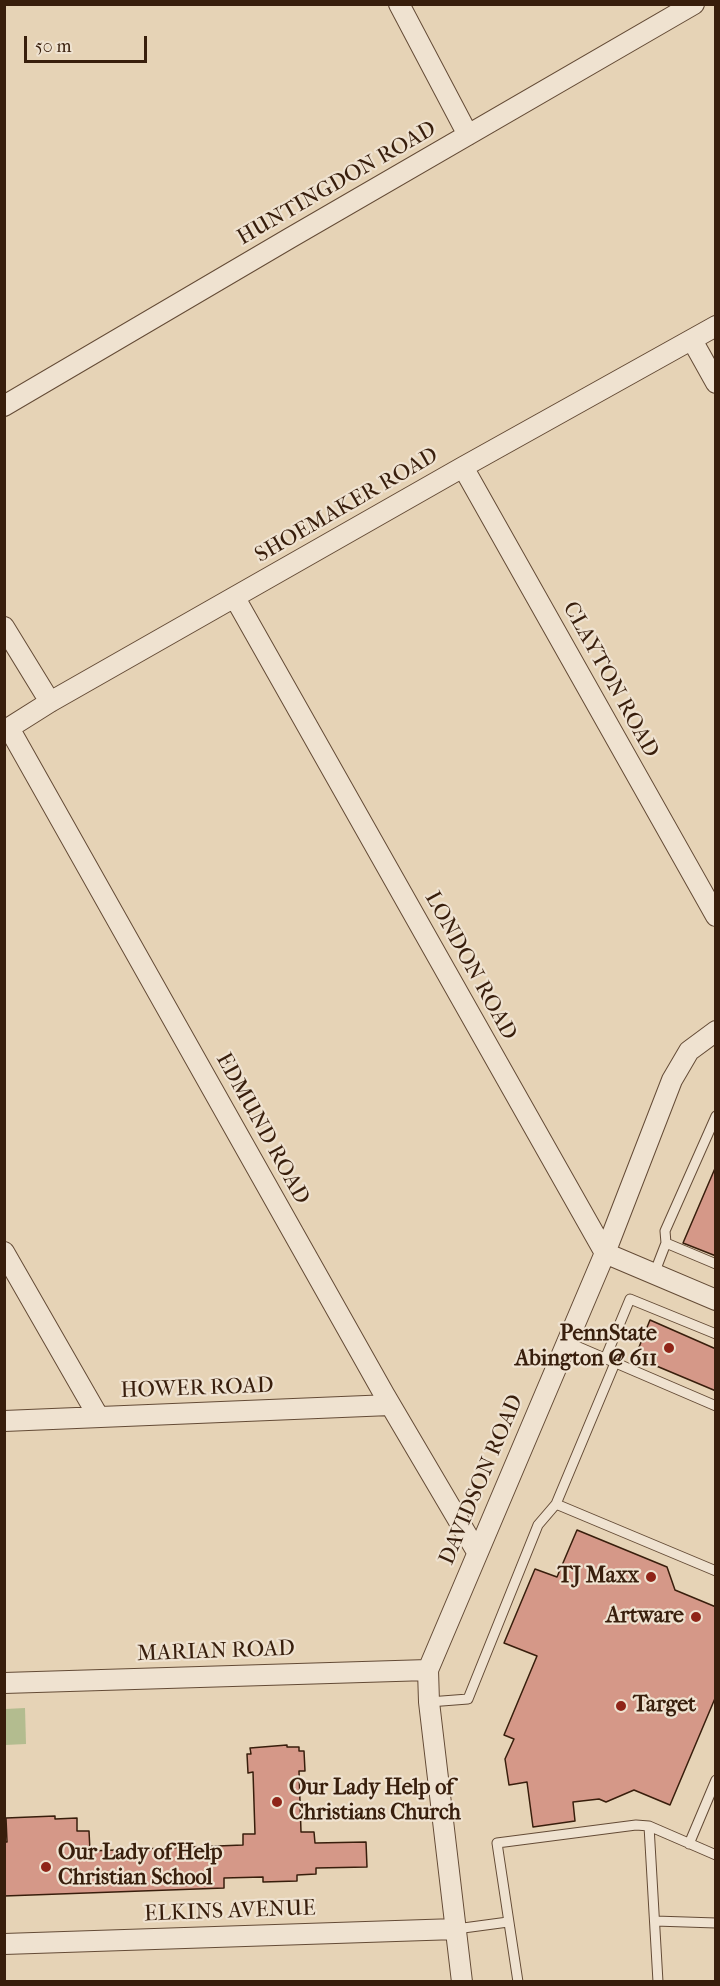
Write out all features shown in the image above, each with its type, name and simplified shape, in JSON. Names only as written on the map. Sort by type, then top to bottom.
[{"type":"street","points":[[399,4],[468,135]]},
{"type":"street","name":"HUNTINGDON ROAD","points":[[4,406],[694,4]]},
{"type":"street","name":"SHOEMAKER ROAD","points":[[7,730],[50,702],[716,326]]},
{"type":"street","points":[[692,340],[716,383]]},
{"type":"street","name":"CLAYTON ROAD","points":[[463,467],[716,916]]},
{"type":"street","name":"LONDON ROAD","points":[[235,598],[605,1253]]},
{"type":"street","points":[[4,627],[50,702]]},
{"type":"street","name":"EDMUND ROAD","points":[[7,730],[390,1406],[477,1552]]},
{"type":"street","name":"DAVIDSON ROAD","points":[[462,1982],[429,1702],[428,1670],[605,1253],[672,1080],[689,1051],[716,1030]]},
{"type":"street","points":[[4,1252],[98,1416]]},
{"type":"street","points":[[605,1253],[716,1300]]},
{"type":"street","name":"HOWER ROAD","points":[[4,1421],[390,1406]]},
{"type":"street","name":"MARIAN ROAD","points":[[4,1683],[428,1670]]},
{"type":"street","name":"ELKINS AVENUE","points":[[4,1944],[456,1929]]},
{"type":"lane","points":[[654,1274],[666,1243],[665,1231],[716,1116]]},
{"type":"lane","points":[[666,1243],[716,1264]]},
{"type":"lane","points":[[605,1359],[630,1299],[716,1334]]},
{"type":"lane","points":[[567,1342],[716,1406]]},
{"type":"lane","points":[[429,1702],[468,1699],[538,1525],[556,1504],[615,1363]]},
{"type":"lane","points":[[556,1504],[716,1571]]},
{"type":"lane","points":[[689,1844],[716,1780]]},
{"type":"lane","points":[[518,1982],[497,1843],[636,1825],[649,1826],[716,1855]]},
{"type":"lane","points":[[649,1826],[658,1982]]},
{"type":"lane","points":[[655,1921],[716,1923]]},
{"type":"lane","points":[[456,1929],[508,1922]]},
{"type":"green space","points":[[25,1708],[26,1744],[5,1745],[5,1709]]},
{"type":"building","points":[[716,1166],[716,1256],[683,1243]]},
{"type":"building","points":[[650,1320],[716,1349],[716,1391],[635,1357]]},
{"type":"building","points":[[577,1530],[667,1567],[675,1590],[716,1607],[716,1696],[670,1805],[634,1790],[606,1802],[599,1799],[573,1802],[575,1821],[533,1827],[527,1782],[509,1785],[505,1759],[514,1739],[504,1735],[537,1656],[504,1643],[535,1569],[557,1577]]},
{"type":"building","points":[[287,1745],[287,1747],[299,1747],[299,1751],[304,1751],[305,1771],[299,1771],[301,1832],[314,1832],[315,1843],[366,1842],[367,1867],[316,1868],[316,1874],[297,1875],[297,1881],[263,1882],[263,1877],[224,1878],[224,1888],[4,1896],[6,1818],[55,1816],[55,1819],[77,1818],[77,1831],[89,1831],[90,1851],[243,1845],[243,1834],[255,1834],[253,1772],[248,1773],[247,1754],[251,1754],[250,1748]]},
{"type":"place","name":"PennState Abington @ 611","points":[[669,1348]]},
{"type":"place","name":"TJ Maxx","points":[[651,1577]]},
{"type":"place","name":"Artware","points":[[696,1617]]},
{"type":"place","name":"Target","points":[[621,1706]]},
{"type":"place","name":"Our Lady Help of Christians Church","points":[[277,1802]]},
{"type":"place","name":"Our Lady of Help Christian School","points":[[46,1867]]}]
